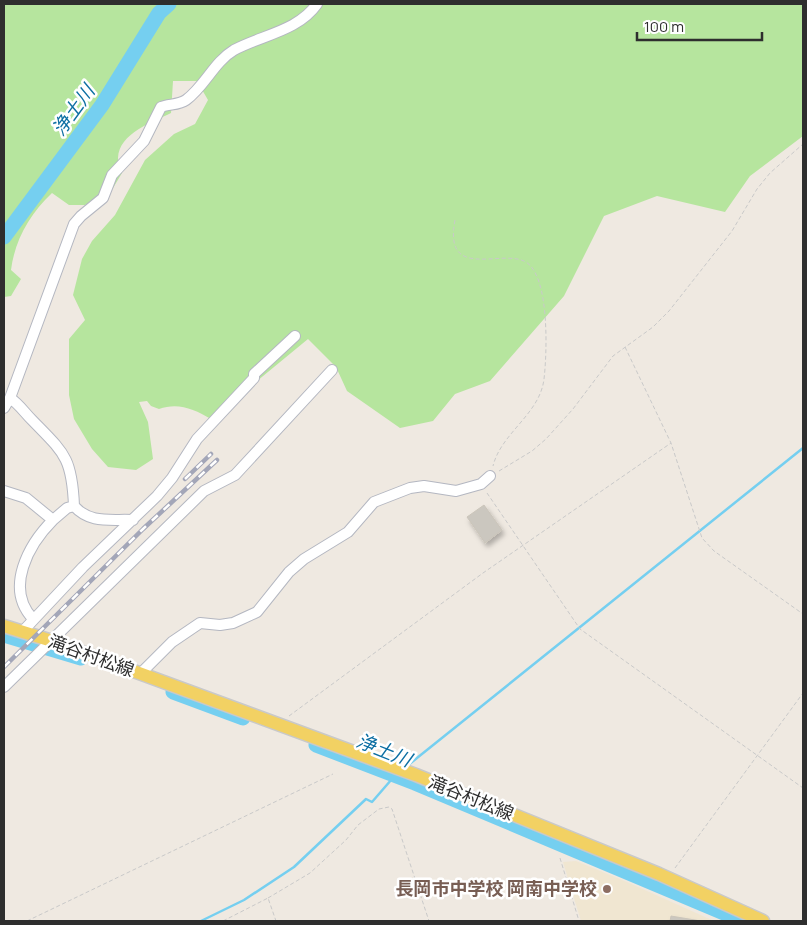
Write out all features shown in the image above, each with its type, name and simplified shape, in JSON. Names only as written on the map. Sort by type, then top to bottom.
[{"type":"main road","name":"滝谷村松線","points":[[4,626],[52,641],[407,772],[659,874],[763,921]]},
{"type":"street","points":[[4,408],[74,224],[102,198],[107,191],[112,175],[144,142],[161,107],[185,101],[221,60],[235,50],[290,27],[306,16],[317,4]]},
{"type":"street","points":[[24,631],[33,618],[133,520],[172,478],[197,438],[254,378],[254,374],[295,336]]},
{"type":"street","points":[[4,687],[204,491],[235,475],[332,370]]},
{"type":"street","points":[[9,392],[54,440],[66,459],[73,481],[74,506],[88,518],[133,520]]},
{"type":"street","points":[[140,674],[172,642],[200,623],[220,625],[233,623],[257,612],[289,572],[304,559],[348,532],[374,502],[410,488],[424,486],[456,490],[481,484],[490,476]]},
{"type":"street","points":[[4,491],[26,498],[53,520]]},
{"type":"street","points":[[33,618],[25,607],[22,598],[21,578],[23,568],[33,543],[53,520],[67,508],[74,506]]},
{"type":"path","points":[[490,476],[532,451],[546,439],[573,409],[613,356],[638,339],[670,311],[732,230],[756,188],[803,144]]},
{"type":"path","points":[[455,220],[454,240],[463,253],[474,260],[515,259],[526,262],[536,274],[545,305],[544,382],[534,405],[495,457],[490,476]]},
{"type":"path","points":[[624,347],[670,443],[702,538],[714,551],[803,614]]},
{"type":"path","points":[[285,727],[289,715],[295,709],[670,443]]},
{"type":"path","points":[[481,484],[580,629],[803,788]]},
{"type":"path","points":[[675,868],[803,694]]},
{"type":"path","points":[[27,921],[333,774]]},
{"type":"path","points":[[222,921],[268,898],[310,872],[346,840],[358,825],[379,809],[389,807],[392,809],[429,921]]},
{"type":"path","points":[[560,858],[579,921]]},
{"type":"path","points":[[268,898],[276,921]]},
{"type":"shaded area","name":"長岡市中学校 岡南中学校","points":[[576,861],[714,921],[581,921],[563,862]]},
{"type":"green space","points":[[4,4],[803,4],[803,136],[750,176],[725,212],[657,196],[604,216],[564,296],[490,381],[455,394],[433,421],[400,428],[347,391],[336,367],[308,339],[211,419],[198,412],[179,406],[159,409],[151,406],[147,401],[139,402],[148,422],[153,459],[136,470],[108,467],[92,449],[74,419],[69,395],[69,339],[85,320],[73,295],[82,259],[92,241],[115,215],[145,160],[174,134],[195,124],[208,100],[197,81],[173,81],[171,113],[138,130],[124,142],[118,158],[122,173],[113,188],[85,205],[69,205],[52,193],[30,218],[20,238],[11,270],[21,279],[11,296],[4,297]]},
{"type":"building","points":[[484,505],[502,530],[485,543],[467,517]]},
{"type":"building","points":[[671,916],[701,921],[670,921]]},
{"type":"waterway","name":"浄土川","points":[[4,237],[102,105],[159,13],[169,4]]},
{"type":"waterway","points":[[407,766],[803,448]]},
{"type":"waterway","name":"浄土川","points":[[4,635],[81,658]]},
{"type":"waterway","name":"浄土川","points":[[173,692],[243,718]]},
{"type":"waterway","name":"浄土川","points":[[316,745],[415,783],[743,921]]},
{"type":"waterway","points":[[201,921],[244,900],[294,867],[366,799],[372,802],[398,772]]},
{"type":"railway","points":[[185,479],[211,454]]},
{"type":"railway","points":[[4,667],[143,529],[217,460]]},
{"type":"place","name":"長岡市中学校 岡南中学校","points":[[607,889]]}]
